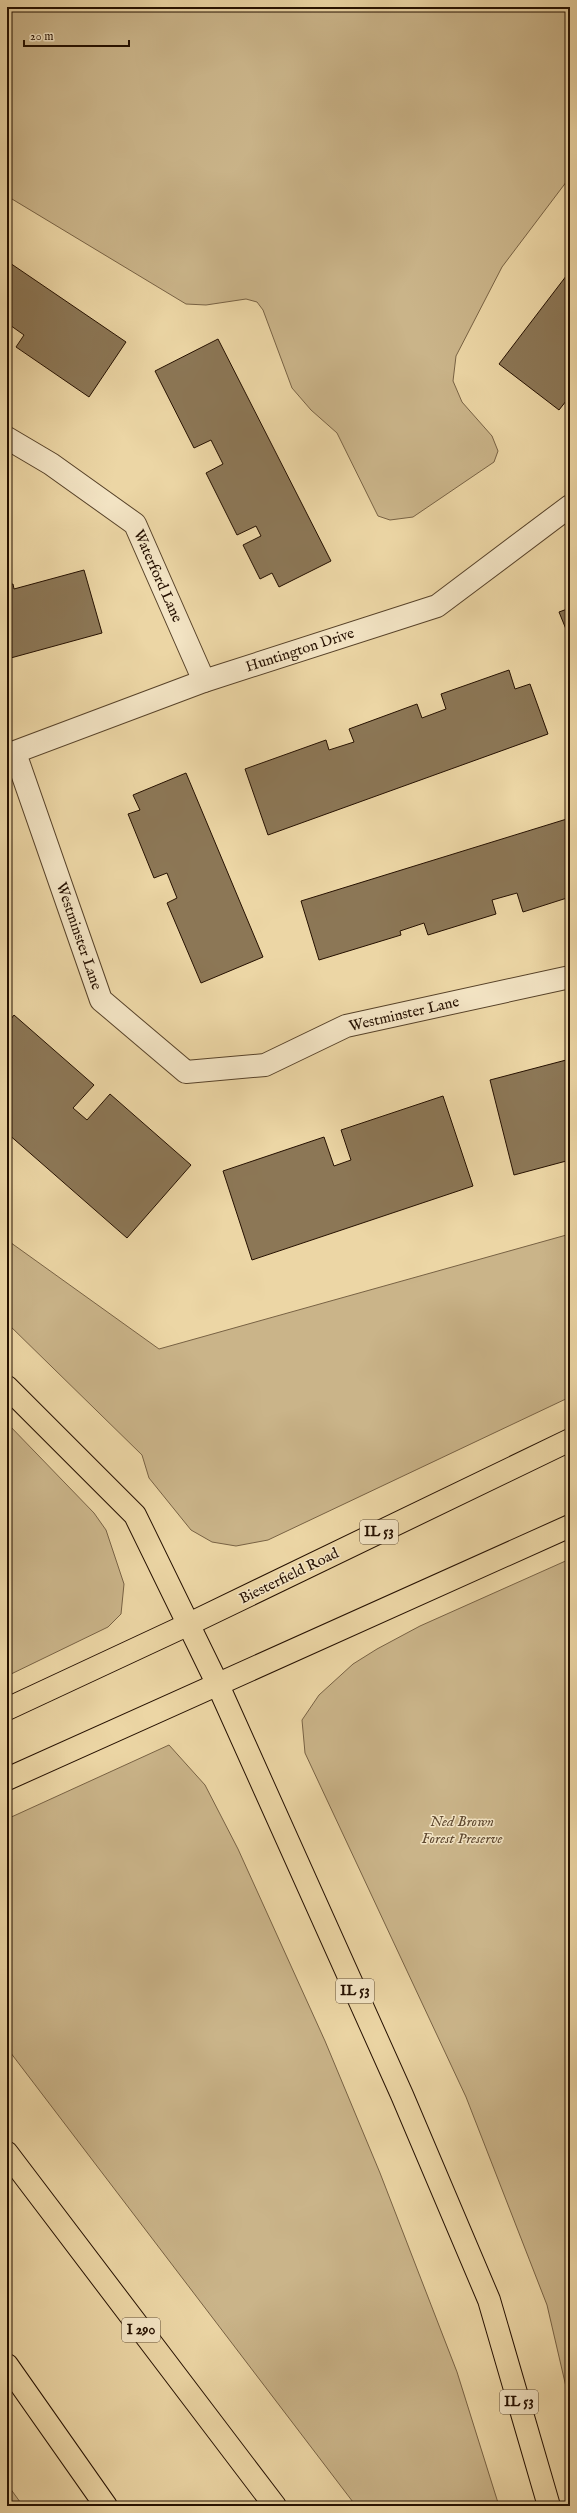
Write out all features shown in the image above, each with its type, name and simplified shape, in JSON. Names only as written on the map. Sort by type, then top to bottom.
[{"type":"main road","points":[[7,1387],[135,1515],[187,1625],[217,1683]]},
{"type":"main road","name":"Biesterfield Road","points":[[7,1709],[187,1625],[570,1440]]},
{"type":"main road","points":[[7,1779],[217,1683],[570,1526]]},
{"type":"main road","name":"IL 53","points":[[217,1683],[402,2095],[489,2300],[549,2506]]},
{"type":"main road","name":"I 290","points":[[7,2154],[276,2506]]},
{"type":"main road","points":[[7,2365],[106,2506]]},
{"type":"street","name":"Waterford Lane","points":[[7,438],[50,464],[135,524],[204,681]]},
{"type":"street","name":"Huntington Drive","points":[[11,754],[204,681],[437,606],[570,506]]},
{"type":"street","name":"Westminster Lane","points":[[11,754],[101,1000],[186,1072],[265,1065],[346,1026],[570,977]]},
{"type":"green space","points":[[7,7],[570,7],[570,177],[502,267],[456,356],[453,381],[462,402],[492,436],[498,451],[494,462],[413,517],[390,520],[378,516],[337,433],[311,410],[292,388],[263,310],[257,302],[246,299],[206,305],[186,304],[7,196]]},
{"type":"green space","points":[[570,1234],[570,1397],[268,1540],[236,1546],[212,1542],[191,1530],[149,1478],[142,1455],[7,1323],[7,1240],[159,1349]]},
{"type":"green space","points":[[7,1423],[94,1513],[106,1530],[124,1584],[121,1614],[108,1627],[7,1676]]},
{"type":"green space","name":"Ned Brown Forest Preserve","points":[[570,1559],[570,2404],[547,2305],[466,2097],[305,1753],[302,1720],[319,1695],[353,1664],[377,1649],[420,1626]]},
{"type":"green space","points":[[169,1745],[205,1785],[238,1849],[325,2041],[380,2173],[457,2372],[499,2506],[356,2506],[7,2048],[7,1819]]},
{"type":"green space","points":[[7,2484],[23,2506],[7,2506]]},
{"type":"building","points":[[7,261],[126,342],[89,397],[16,347],[24,335],[7,323]]},
{"type":"building","points":[[570,271],[570,396],[559,410],[499,364]]},
{"type":"building","points":[[218,339],[331,561],[279,587],[272,573],[260,579],[243,545],[261,536],[256,526],[237,535],[206,473],[223,464],[211,440],[194,448],[155,371]]},
{"type":"building","points":[[84,570],[102,633],[7,659],[7,585],[13,584],[14,589]]},
{"type":"building","points":[[570,608],[570,639],[559,612]]},
{"type":"building","points":[[509,670],[515,689],[530,684],[548,734],[268,835],[245,769],[326,740],[329,750],[354,742],[349,729],[417,704],[422,718],[446,709],[441,694]]},
{"type":"building","points":[[186,773],[263,957],[201,983],[167,903],[177,898],[167,873],[154,878],[128,814],[140,810],[133,795]]},
{"type":"building","points":[[570,818],[570,897],[523,912],[517,893],[492,900],[496,914],[428,935],[424,923],[400,931],[401,935],[319,960],[301,901]]},
{"type":"building","points":[[14,1015],[94,1085],[73,1108],[87,1120],[110,1094],[191,1165],[127,1238],[7,1133],[7,1024]]},
{"type":"building","points":[[570,1059],[570,1160],[514,1175],[490,1080]]},
{"type":"building","points":[[443,1096],[473,1186],[252,1260],[223,1171],[324,1137],[334,1166],[351,1160],[341,1130]]}]
